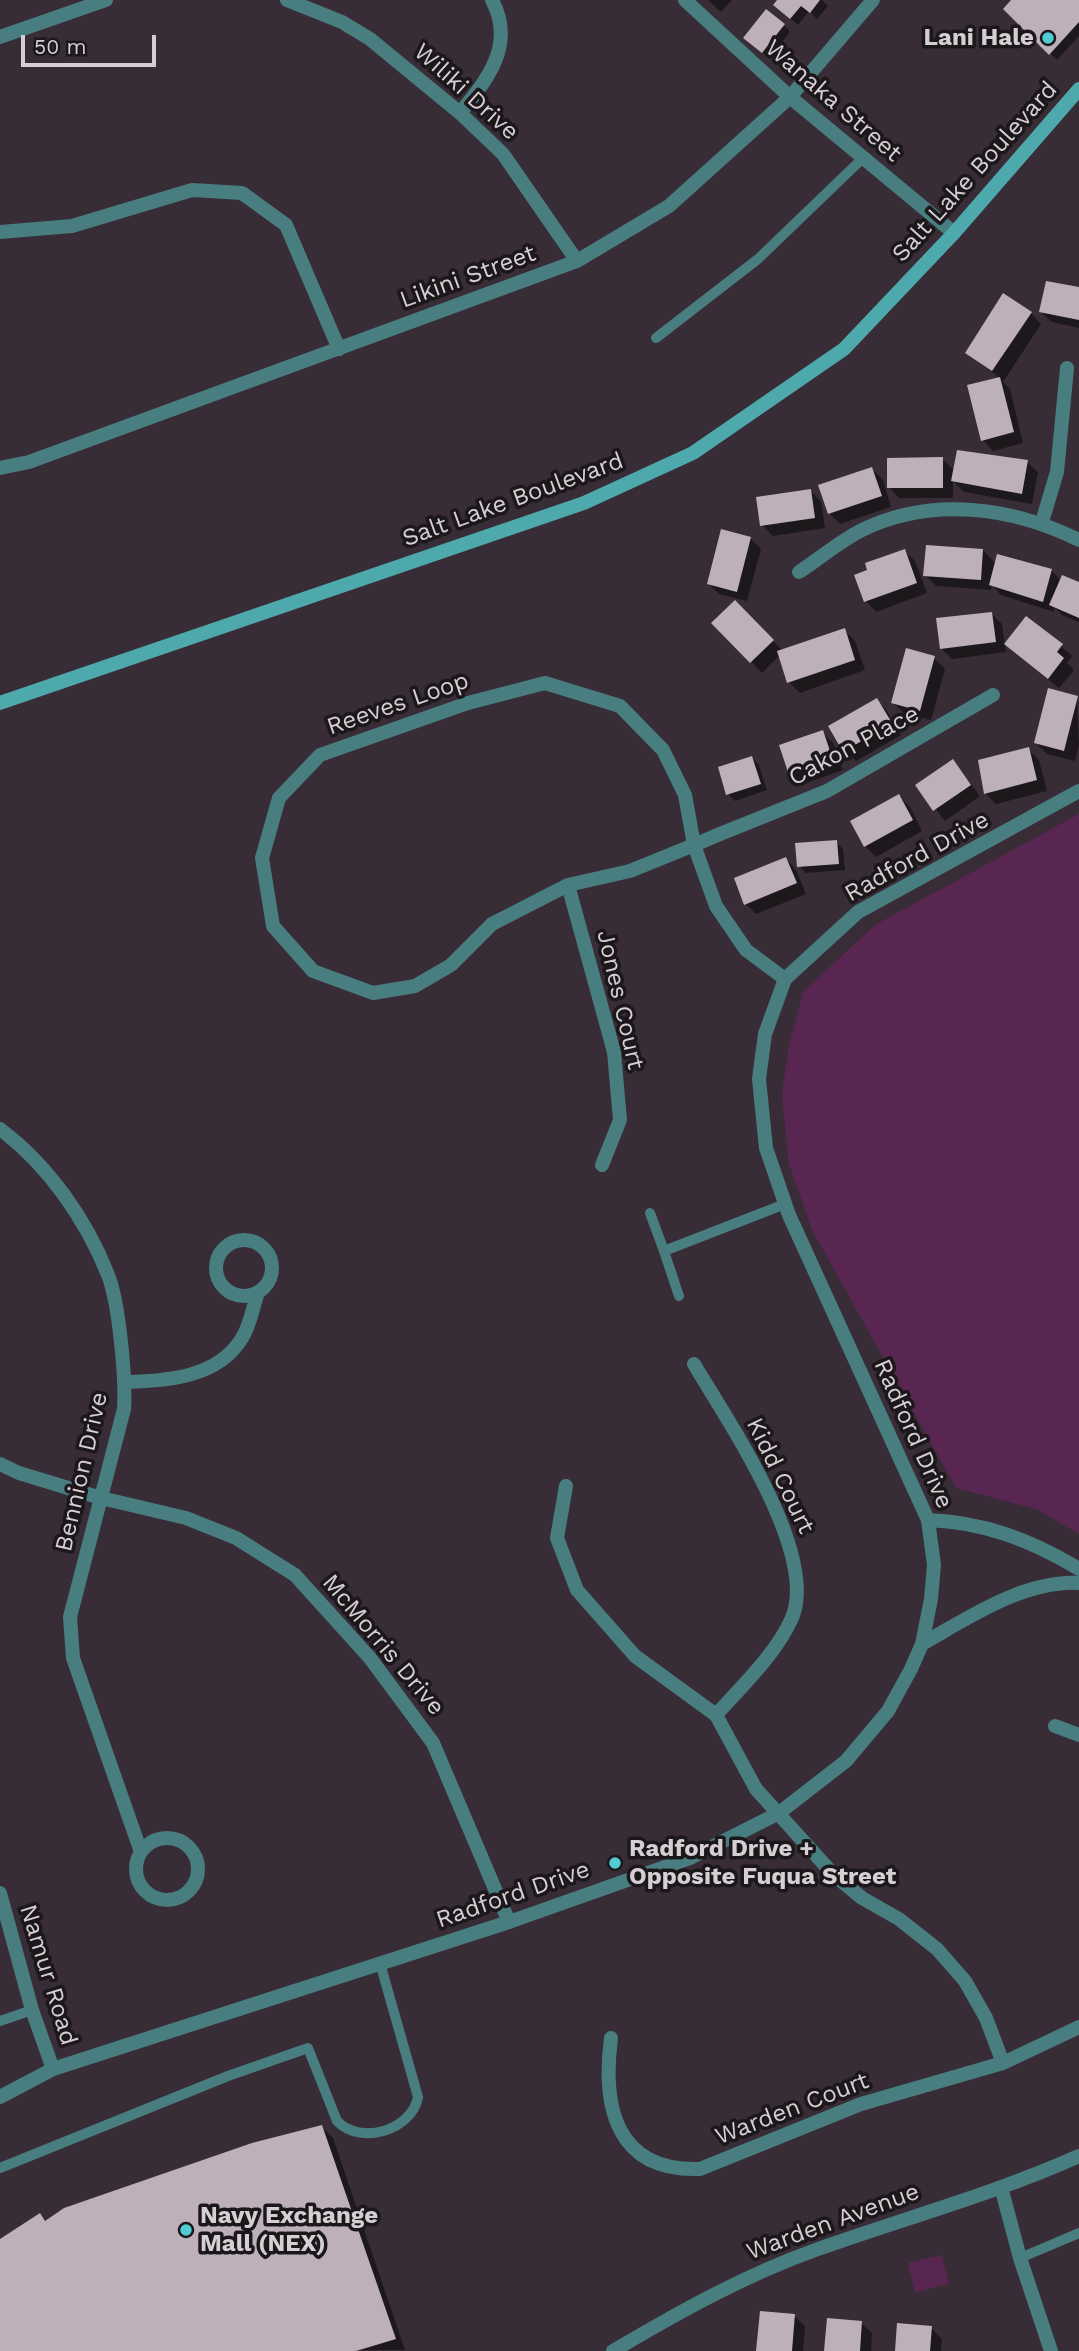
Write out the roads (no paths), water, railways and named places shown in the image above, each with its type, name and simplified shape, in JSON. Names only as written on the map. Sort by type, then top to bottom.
[{"type":"main road","name":"Salt Lake Boulevard","points":[[0,703],[584,503],[693,453],[844,349],[954,233],[1079,89]]},
{"type":"street","points":[[0,37],[106,0]]},
{"type":"street","name":"Wiliki Drive","points":[[287,0],[342,22],[370,38],[460,113],[503,154],[577,261]]},
{"type":"street","points":[[460,113],[496,64],[499,28],[492,0]]},
{"type":"street","name":"Wanaka Street","points":[[685,0],[790,97],[954,233]]},
{"type":"street","name":"Likini Street","points":[[0,468],[29,462],[577,261],[669,206],[790,97],[873,0]]},
{"type":"street","points":[[0,232],[72,226],[192,190],[242,193],[286,225],[339,349]]},
{"type":"street","points":[[1042,522],[1057,472],[1067,368]]},
{"type":"street","points":[[799,572],[861,530],[910,514],[978,508],[1042,522],[1079,540]]},
{"type":"street","name":"Reeves Loop","points":[[694,845],[630,871],[568,885],[492,924],[451,965],[415,986],[373,993],[313,971],[273,926],[262,858],[279,798],[320,754],[468,703],[545,683],[620,706],[663,750],[685,795],[694,845],[716,906],[746,950],[785,979]]},
{"type":"street","name":"Cakon Place","points":[[694,845],[827,791],[993,695]]},
{"type":"street","name":"Radford Drive","points":[[0,2097],[53,2069],[509,1922],[704,1853],[779,1813],[846,1761],[888,1711],[922,1644],[934,1565],[929,1520],[785,1204],[766,1148],[759,1079],[765,1034],[785,979],[858,912],[1079,791]]},
{"type":"street","name":"Jones Court","points":[[568,885],[614,1052],[620,1120],[602,1165]]},
{"type":"street","name":"Bennion Drive","points":[[0,1129],[18,1142],[62,1189],[109,1276],[126,1382],[124,1409],[70,1617],[73,1658],[141,1852]]},
{"type":"street","points":[[126,1382],[173,1381],[216,1363],[242,1339],[258,1292],[270,1279],[271,1259],[260,1244],[250,1240],[231,1242],[218,1255],[216,1273],[219,1282],[224,1289],[241,1296],[258,1292]]},
{"type":"street","name":"Kidd Court","points":[[694,1364],[732,1428],[787,1533],[797,1576],[792,1617],[763,1662],[716,1715]]},
{"type":"street","name":"McMorris Drive","points":[[0,1464],[19,1474],[101,1498],[186,1518],[236,1538],[295,1576],[370,1658],[433,1743],[509,1922]]},
{"type":"street","points":[[566,1486],[557,1538],[577,1590],[635,1656],[716,1715],[756,1789],[833,1874],[862,1898],[899,1919],[937,1949],[965,1981],[986,2018],[1003,2063]]},
{"type":"street","points":[[929,1520],[961,1521],[1018,1536],[1079,1569]]},
{"type":"street","points":[[922,1644],[967,1618],[1017,1595],[1060,1582],[1079,1583]]},
{"type":"street","points":[[1055,1726],[1079,1735]]},
{"type":"street","points":[[169,1838],[188,1846],[198,1864],[193,1885],[177,1898],[159,1899],[150,1895],[138,1880],[137,1861],[141,1852],[148,1844],[169,1838]]},
{"type":"street","name":"Namur Road","points":[[0,1893],[32,2010],[53,2069]]},
{"type":"street","name":"Warden Court","points":[[611,2038],[608,2091],[612,2113],[621,2134],[646,2158],[674,2170],[700,2169],[861,2104],[1003,2063],[1079,2027]]},
{"type":"street","name":"Warden Avenue","points":[[613,2351],[675,2314],[744,2278],[816,2249],[1001,2187],[1079,2156]]},
{"type":"street","points":[[1001,2187],[1020,2258],[1051,2351]]},
{"type":"lane","points":[[656,338],[758,259],[863,158]]},
{"type":"lane","points":[[664,1251],[785,1204]]},
{"type":"lane","points":[[650,1213],[679,1296]]},
{"type":"lane","points":[[0,2168],[229,2076],[308,2048],[331,2110],[345,2128],[362,2134],[376,2133],[411,2114],[417,2101],[416,2083],[380,1963]]},
{"type":"lane","points":[[0,2021],[32,2010]]},
{"type":"lane","points":[[1020,2258],[1079,2233]]},
{"type":"place","name":"Lani Hale","points":[[1048,38]]},
{"type":"place","name":"Radford Drive + Opposite Fuqua Street","points":[[615,1863]]},
{"type":"place","name":"Navy Exchange Mall (NEX)","points":[[186,2230]]}]
